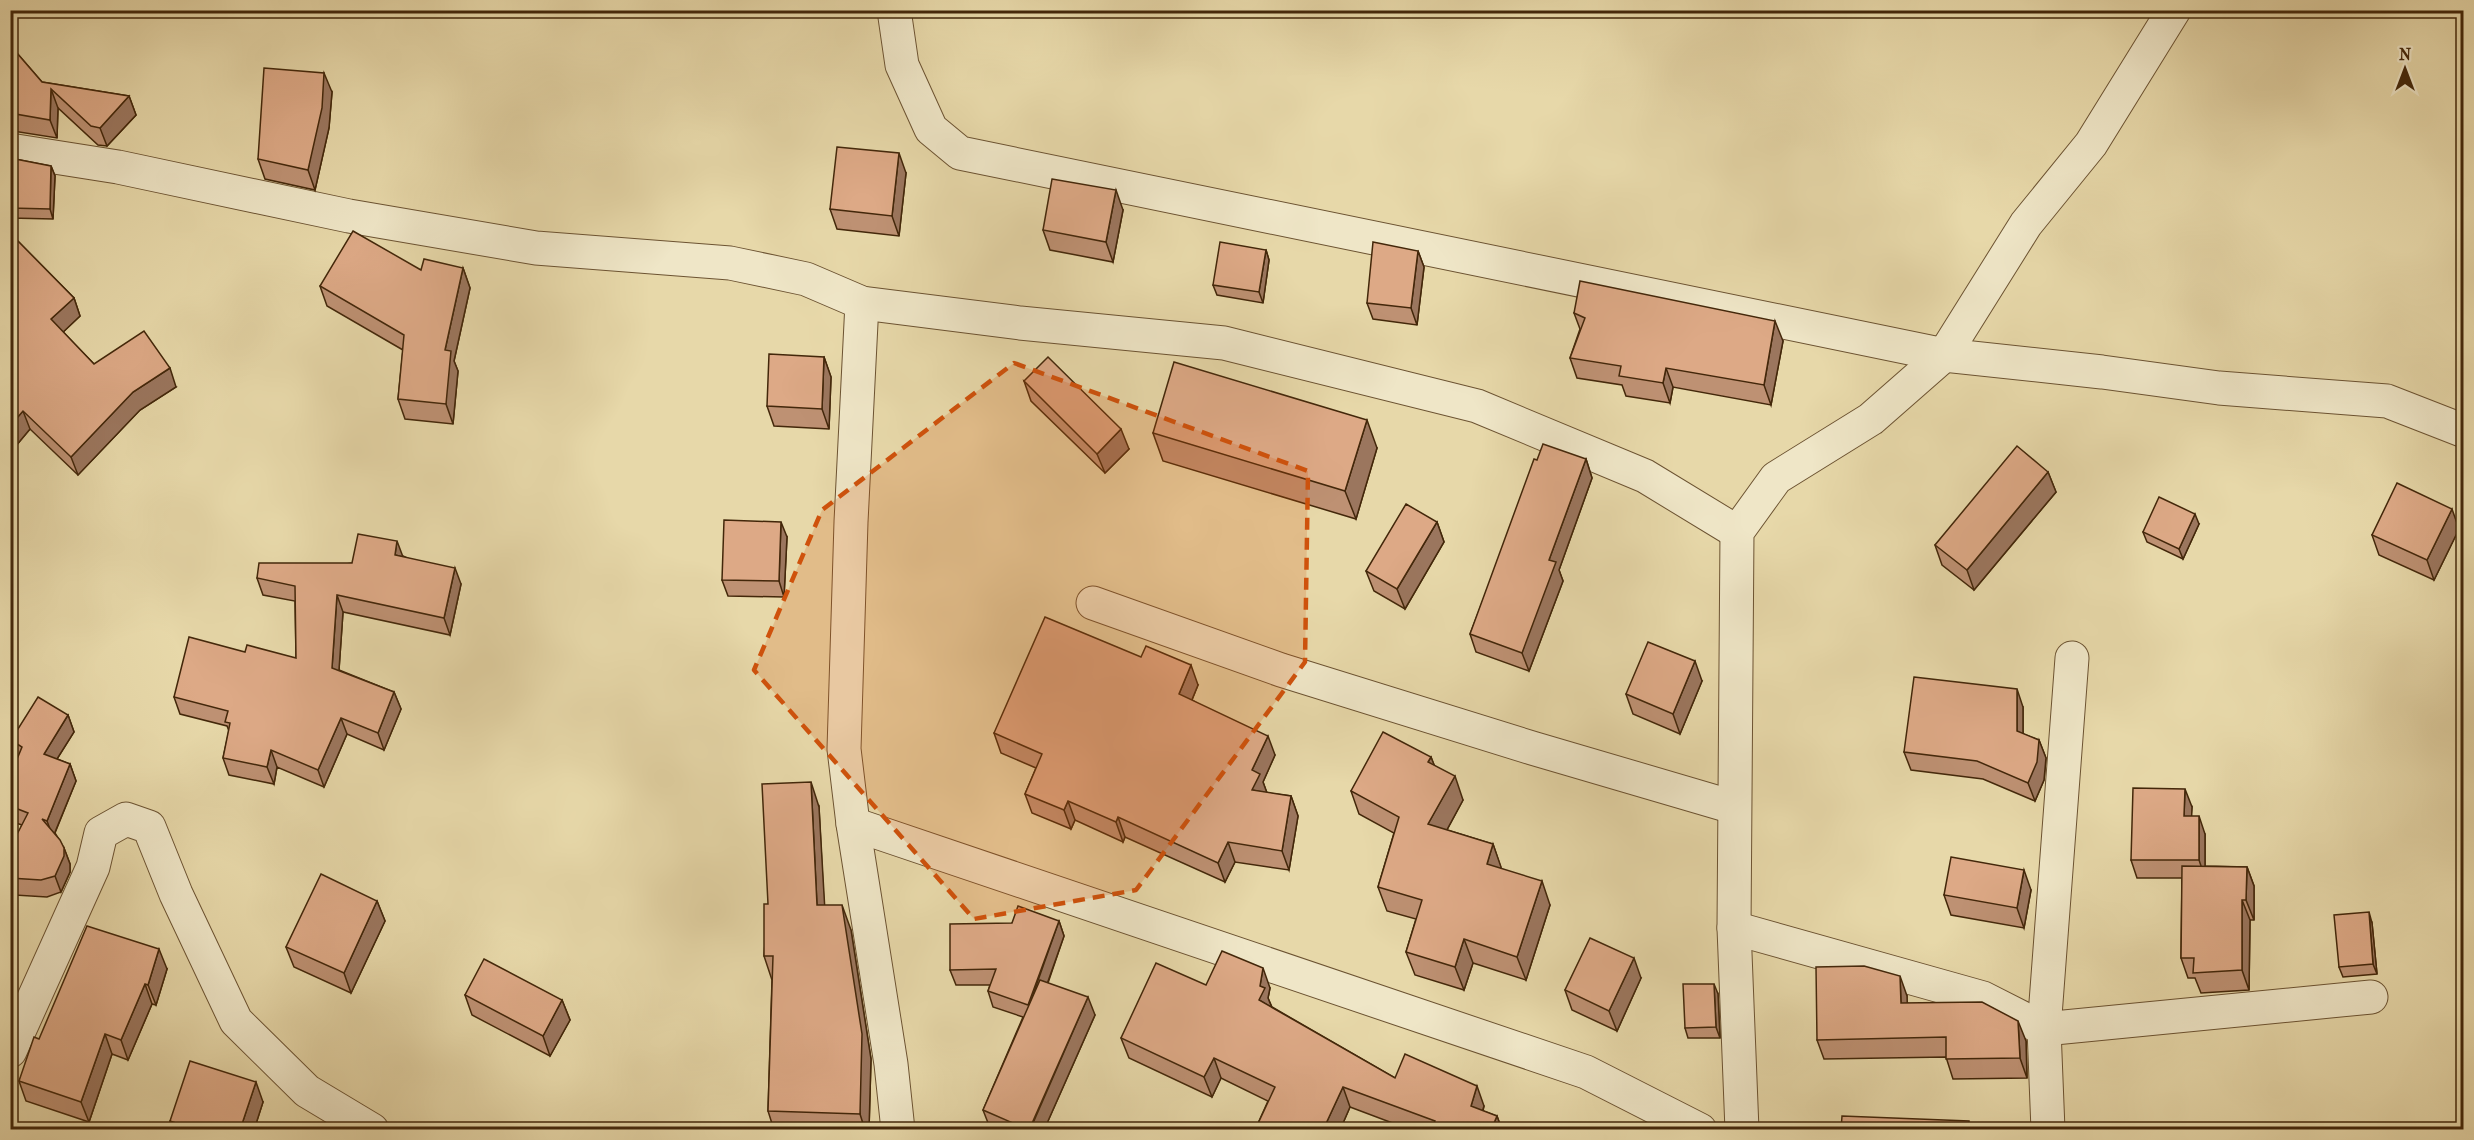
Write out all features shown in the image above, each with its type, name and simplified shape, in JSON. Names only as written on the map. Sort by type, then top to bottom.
[{"type":"street","points":[[894,10],[902,65],[931,129],[960,153],[1944,355],[2102,372],[2219,388],[2388,401],[2463,431]]},
{"type":"street","points":[[1742,1130],[1734,928],[1733,807],[1737,532],[1776,478],[1871,419],[1944,355],[2026,224],[2091,144],[2174,10]]},
{"type":"street","points":[[10,150],[118,166],[350,216],[536,248],[730,263],[806,279],[862,303],[1020,323],[1224,343],[1476,406],[1645,476],[1737,532]]},
{"type":"street","points":[[862,303],[850,522],[844,749],[853,824],[891,1064],[898,1130]]},
{"type":"street","points":[[1094,603],[1281,670],[1521,745],[1733,807]]},
{"type":"street","points":[[2048,1130],[2044,1029],[2072,658]]},
{"type":"street","points":[[10,1051],[93,867],[101,833],[126,819],[149,827],[176,894],[236,1021],[307,1091],[372,1130]]},
{"type":"street","points":[[853,824],[1586,1072],[1700,1130]]},
{"type":"street","points":[[1734,928],[1983,998],[2044,1029],[2371,998]]},
{"type":"highlighted area","points":[[1014,363],[1308,471],[1305,662],[1136,890],[974,919],[754,670],[822,510]]},
{"type":"building","points":[[10,45],[42,82],[129,96],[100,128],[91,126],[51,89],[50,120],[10,113]]},
{"type":"building","points":[[264,68],[324,73],[322,108],[308,170],[258,159]]},
{"type":"building","points":[[837,147],[899,153],[892,216],[830,209]]},
{"type":"building","points":[[10,158],[51,166],[50,209],[10,208]]},
{"type":"building","points":[[1052,179],[1116,190],[1106,242],[1043,230]]},
{"type":"building","points":[[353,231],[421,270],[424,259],[463,268],[445,350],[451,351],[446,404],[398,399],[404,335],[320,286]]},
{"type":"building","points":[[10,233],[74,298],[51,319],[94,364],[144,331],[170,368],[133,392],[71,457],[23,411],[10,426]]},
{"type":"building","points":[[1220,242],[1266,250],[1259,292],[1213,285]]},
{"type":"building","points":[[1373,242],[1418,251],[1411,308],[1367,303]]},
{"type":"building","points":[[1580,281],[1775,321],[1764,385],[1666,368],[1663,383],[1619,376],[1621,366],[1570,358],[1585,318],[1574,313]]},
{"type":"building","points":[[769,354],[824,357],[822,409],[767,406]]},
{"type":"building","points":[[1048,357],[1121,429],[1097,454],[1024,381]]},
{"type":"building","points":[[1174,362],[1367,420],[1345,491],[1153,433]]},
{"type":"building","points":[[1543,444],[1586,459],[1549,560],[1556,562],[1522,653],[1470,634],[1534,459],[1537,460]]},
{"type":"building","points":[[2017,446],[2048,472],[1967,570],[1935,545]]},
{"type":"building","points":[[2397,483],[2452,509],[2427,560],[2372,535]]},
{"type":"building","points":[[2159,497],[2195,514],[2179,549],[2143,532]]},
{"type":"building","points":[[1406,504],[1437,522],[1397,589],[1366,571]]},
{"type":"building","points":[[724,520],[781,522],[779,581],[722,580]]},
{"type":"building","points":[[358,534],[397,541],[395,555],[455,568],[444,618],[337,595],[332,668],[394,692],[378,733],[341,718],[318,770],[271,750],[267,767],[223,758],[230,723],[225,722],[228,711],[174,697],[189,637],[245,652],[247,645],[296,658],[295,586],[257,578],[259,563],[352,563]]},
{"type":"building","points":[[1045,617],[1141,657],[1146,646],[1191,665],[1179,694],[1268,736],[1252,770],[1260,774],[1252,790],[1291,796],[1282,851],[1228,842],[1218,863],[1118,817],[1116,822],[1068,801],[1064,810],[1025,794],[1042,754],[994,733]]},
{"type":"building","points":[[1648,642],[1695,661],[1673,714],[1626,694]]},
{"type":"building","points":[[1914,677],[2017,689],[2017,731],[2039,740],[2037,762],[2028,783],[1977,761],[1904,752]]},
{"type":"building","points":[[38,697],[68,715],[44,754],[70,764],[47,821],[42,819],[60,840],[64,848],[64,856],[55,876],[41,880],[10,878],[11,846],[28,813],[10,806],[10,776],[22,747],[11,740]]},
{"type":"building","points":[[1383,732],[1431,757],[1428,762],[1455,776],[1428,824],[1493,844],[1487,864],[1542,881],[1517,957],[1464,939],[1455,967],[1406,952],[1422,900],[1378,887],[1399,817],[1351,791]]},
{"type":"building","points":[[811,782],[817,905],[842,905],[862,1034],[860,1114],[768,1111],[773,956],[764,956],[764,904],[768,904],[762,784]]},
{"type":"building","points":[[2133,788],[2185,789],[2184,816],[2199,816],[2199,860],[2131,860]]},
{"type":"building","points":[[1951,857],[2024,870],[2017,908],[1944,895]]},
{"type":"building","points":[[2182,866],[2247,867],[2246,900],[2242,900],[2242,970],[2193,973],[2194,958],[2181,958]]},
{"type":"building","points":[[321,874],[377,901],[344,973],[286,947]]},
{"type":"building","points":[[1018,906],[1059,921],[1028,1005],[988,991],[996,969],[950,970],[950,924],[1012,923]]},
{"type":"building","points":[[2369,912],[2373,964],[2339,967],[2334,915]]},
{"type":"building","points":[[87,926],[159,949],[148,985],[145,984],[121,1040],[105,1034],[81,1102],[19,1081],[34,1037],[39,1039]]},
{"type":"building","points":[[1590,938],[1634,958],[1609,1011],[1565,990]]},
{"type":"building","points":[[1222,951],[1263,968],[1260,986],[1265,988],[1259,1000],[1395,1078],[1405,1054],[1477,1086],[1471,1106],[1497,1116],[1491,1130],[1431,1130],[1435,1121],[1343,1087],[1323,1130],[1255,1130],[1275,1087],[1214,1058],[1204,1077],[1121,1038],[1156,963],[1206,985]]},
{"type":"building","points":[[484,959],[562,1000],[543,1036],[465,995]]},
{"type":"building","points":[[1864,966],[1900,976],[1901,1003],[1982,1002],[2018,1021],[2020,1058],[1946,1059],[1946,1037],[1817,1040],[1816,967]]},
{"type":"building","points":[[1040,980],[1088,997],[1029,1130],[983,1110]]},
{"type":"building","points":[[1683,984],[1714,984],[1716,1027],[1685,1028]]},
{"type":"building","points":[[190,1061],[256,1082],[240,1130],[196,1130],[170,1121]]},
{"type":"building","points":[[1842,1116],[1969,1121],[1969,1130],[1841,1130]]},
{"type":"building","points":[[2292,1123],[2292,1127],[2388,1124],[2389,1130],[2229,1130],[2229,1124]]}]
